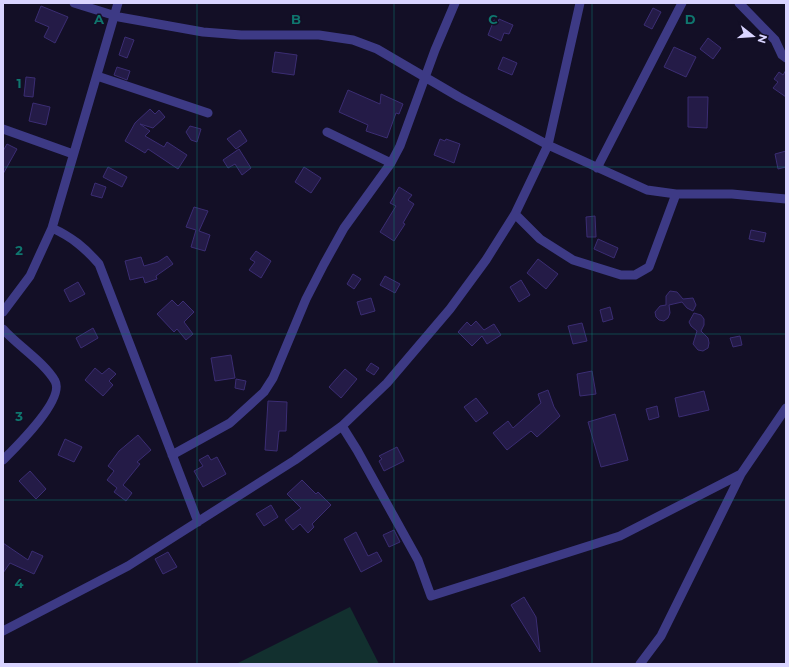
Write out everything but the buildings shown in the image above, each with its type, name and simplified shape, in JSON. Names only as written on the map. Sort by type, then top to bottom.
[{"type":"street","points":[[74,3],[116,16],[204,32],[242,35],[319,35],[353,40],[377,49],[548,145],[647,190],[676,194],[732,194],[786,199]]},
{"type":"street","points":[[3,312],[30,276],[52,228],[73,154],[116,16],[118,3]]},
{"type":"street","points":[[172,455],[230,423],[264,392],[281,364],[306,299],[324,264],[344,228],[391,163],[403,139],[425,77],[455,3]]},
{"type":"street","points":[[3,631],[128,566],[295,460],[342,426],[387,383],[450,309],[486,260],[515,214],[548,145],[580,3]]},
{"type":"street","points":[[597,168],[682,3]]},
{"type":"street","points":[[739,3],[775,40],[782,55],[786,58]]},
{"type":"street","points":[[97,76],[208,112]]},
{"type":"street","points":[[3,128],[73,154]]},
{"type":"street","points":[[327,132],[391,163]]},
{"type":"street","points":[[515,214],[540,239],[573,260],[621,275],[635,275],[649,267],[676,194]]},
{"type":"street","points":[[52,228],[67,234],[82,246],[99,264],[198,522]]},
{"type":"street","points":[[3,460],[27,436],[56,395],[57,386],[54,380],[37,362],[4,334]]},
{"type":"street","points":[[640,664],[661,636],[741,474],[786,408]]},
{"type":"street","points":[[342,426],[357,450],[418,560],[431,596],[620,536],[741,474]]},
{"type":"green space","points":[[350,607],[379,664],[236,664]]}]
